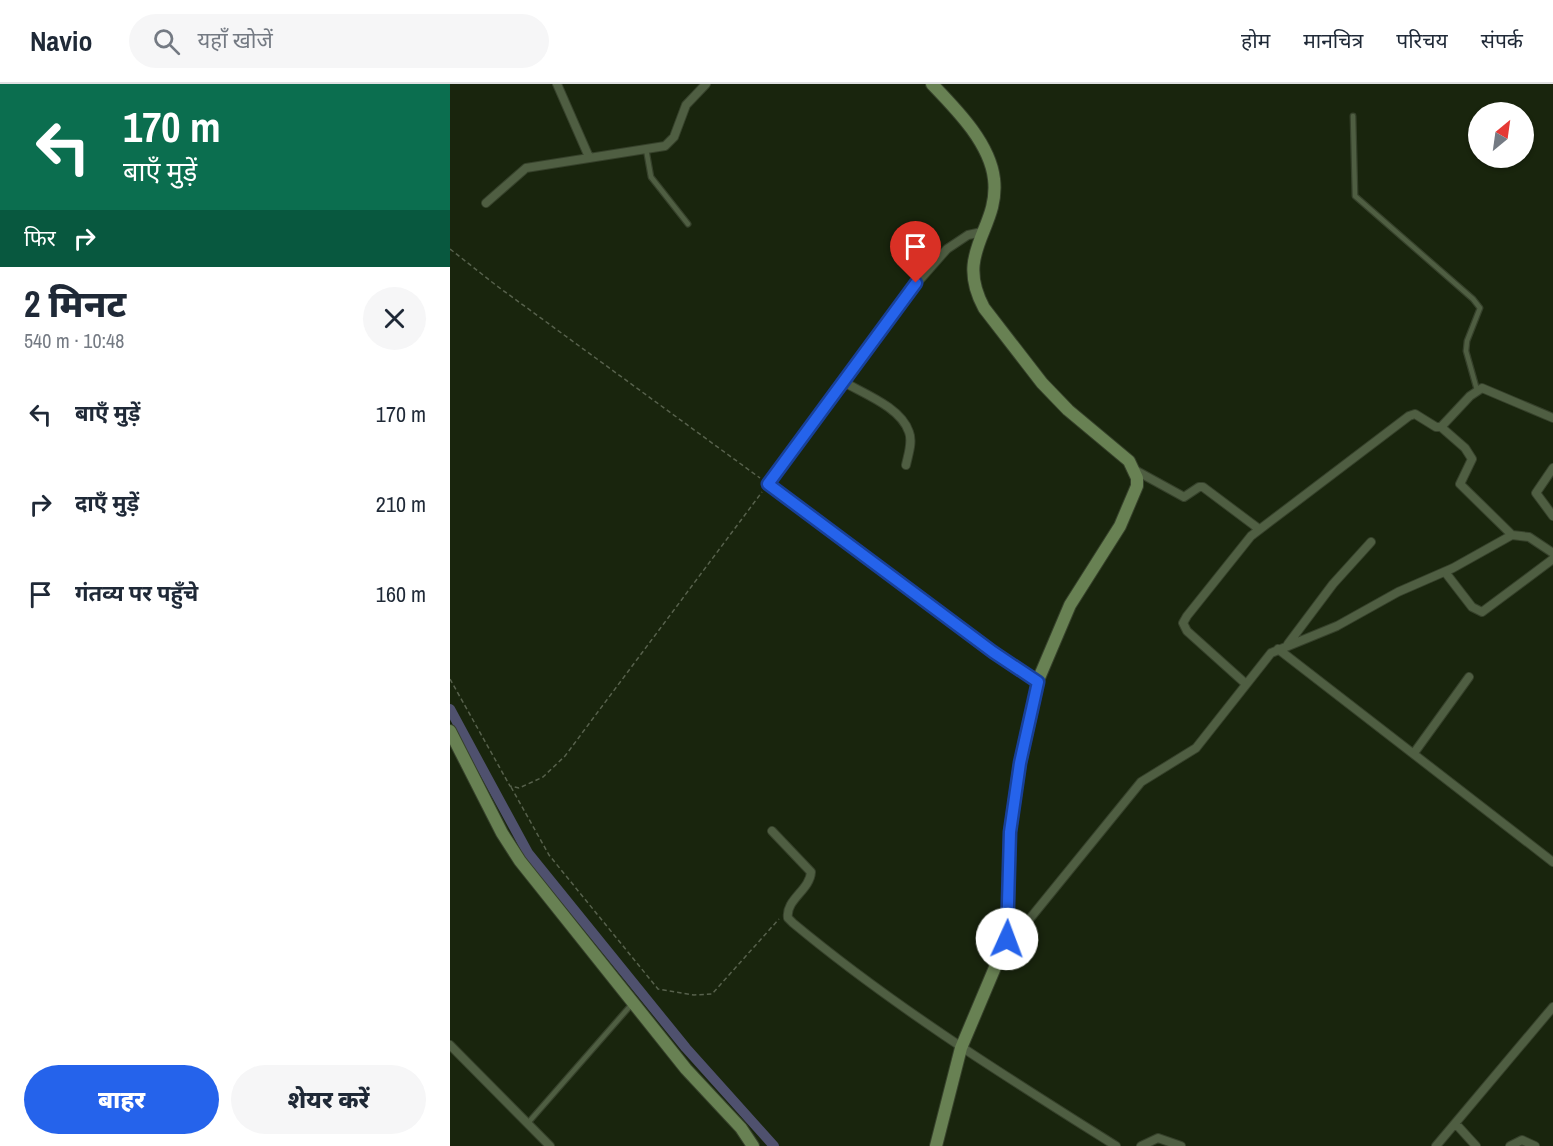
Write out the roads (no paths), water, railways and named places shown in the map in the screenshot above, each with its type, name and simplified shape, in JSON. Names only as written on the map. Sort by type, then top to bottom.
[{"type":"street","points":[[557,84],[589,156]]},
{"type":"street","points":[[486,203],[525,168],[589,156],[660,148],[671,141],[686,105],[706,84]]},
{"type":"street","points":[[932,84],[965,120],[989,160],[994,179],[994,193],[973,269],[973,283],[984,308],[1042,383],[1068,410],[1119,451],[1137,478],[1134,496],[1120,526],[1070,605],[1053,640],[1038,682],[1020,763],[1010,832],[1007,939],[961,1048],[936,1146]]},
{"type":"street","points":[[982,232],[968,234],[947,249],[916,283],[842,381],[769,485],[993,652],[1038,682]]},
{"type":"street","points":[[842,381],[875,397],[903,421],[909,431],[910,441],[906,465]]},
{"type":"street","points":[[1441,427],[1477,390],[1488,389],[1553,418]]},
{"type":"street","points":[[1246,684],[1187,631],[1183,623],[1186,616],[1251,536],[1409,416],[1415,414],[1441,427],[1465,448],[1472,459],[1460,484],[1512,535]]},
{"type":"street","points":[[1553,468],[1536,493],[1553,516]]},
{"type":"street","points":[[1133,469],[1184,497],[1203,487],[1259,529]]},
{"type":"street","points":[[1004,950],[1141,782],[1196,748],[1271,653],[1337,626],[1398,592],[1445,572],[1512,535],[1529,537],[1553,553]]},
{"type":"street","points":[[1288,645],[1333,584],[1371,542]]},
{"type":"street","points":[[1445,572],[1473,607],[1482,612],[1553,559]]},
{"type":"street","points":[[1278,649],[1553,862]]},
{"type":"street","points":[[1414,753],[1469,677]]},
{"type":"street","points":[[450,731],[502,832],[520,861],[686,1070],[741,1128],[753,1146]]},
{"type":"street","points":[[772,831],[811,872],[810,879],[787,913],[788,918],[828,952],[961,1048],[1116,1146]]},
{"type":"street","points":[[1436,1146],[1553,1007]]},
{"type":"street","points":[[450,1045],[550,1146]]},
{"type":"street","points":[[1456,1124],[1476,1146]]},
{"type":"street","points":[[1141,1146],[1158,1138],[1181,1146]]},
{"type":"street","points":[[1510,1146],[1522,1140],[1534,1146]]},
{"type":"lane","points":[[1353,116],[1355,196],[1473,298],[1480,308],[1467,342],[1466,351],[1477,390]]},
{"type":"lane","points":[[646,149],[651,177],[688,224]]},
{"type":"lane","points":[[527,1124],[633,1003]]},
{"type":"waterway","points":[[450,709],[528,853],[686,1048],[774,1146]]}]
